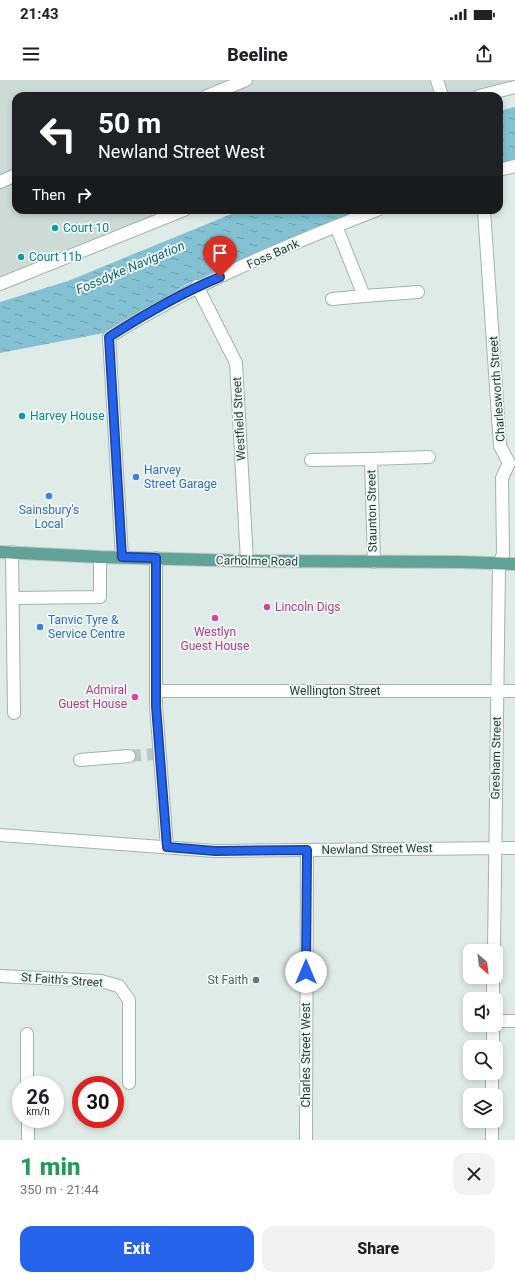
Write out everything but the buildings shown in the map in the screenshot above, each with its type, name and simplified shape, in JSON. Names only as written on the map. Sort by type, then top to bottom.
[{"type":"main road","name":"Carholme Road","points":[[6,552],[100,557],[247,561],[461,562],[515,564]]},
{"type":"street","points":[[217,92],[246,80]]},
{"type":"street","points":[[437,80],[441,92]]},
{"type":"street","points":[[497,92],[515,88]]},
{"type":"street","points":[[503,169],[515,166]]},
{"type":"street","points":[[0,182],[12,177]]},
{"type":"street","points":[[0,284],[174,214]]},
{"type":"street","name":"Foss Bank","points":[[122,557],[109,337],[147,313],[198,286],[367,214]]},
{"type":"street","name":"Charlesworth Street","points":[[484,214],[500,446],[512,462],[502,478],[503,554],[499,564]]},
{"type":"street","points":[[336,226],[364,296]]},
{"type":"street","name":"Westfield Street","points":[[198,286],[236,363],[247,561]]},
{"type":"street","points":[[332,299],[418,292]]},
{"type":"street","name":"Staunton Street","points":[[311,460],[429,457]]},
{"type":"street","name":"Staunton Street","points":[[371,459],[374,562]]},
{"type":"street","points":[[6,552],[13,598],[14,713]]},
{"type":"street","points":[[13,598],[100,597],[100,557]]},
{"type":"street","points":[[156,558],[157,753],[167,847]]},
{"type":"street","name":"Gresham Street","points":[[494,944],[499,564]]},
{"type":"street","name":"Wellington Street","points":[[156,691],[515,691]]},
{"type":"street","points":[[80,760],[128,756]]},
{"type":"street","name":"Newland Street West","points":[[0,835],[215,851],[515,848]]},
{"type":"street","name":"Charles Street West","points":[[306,1140],[307,850]]},
{"type":"street","name":"St Faith's Street","points":[[0,976],[101,981],[119,986],[129,1000],[129,1083]]},
{"type":"street","points":[[503,1020],[515,1021]]},
{"type":"street","points":[[27,1034],[27,1076]]},
{"type":"street","points":[[28,1128],[28,1140]]},
{"type":"street","points":[[492,1128],[492,1140]]},
{"type":"shaded area","points":[[0,80],[515,80],[515,87],[495,92],[12,92],[12,214],[174,214],[0,284]]},
{"type":"water","points":[[515,107],[515,160],[503,164],[503,110]]},
{"type":"water","name":"Fossdyke Navigation","points":[[231,214],[353,214],[187,284],[104,333],[0,353],[0,302],[68,281]]},
{"type":"tunnel","points":[[129,756],[154,754]]},
{"type":"place","name":"Court 10","points":[[55,228]]},
{"type":"place","name":"Court 11b","points":[[21,257]]},
{"type":"place","name":"Harvey House","points":[[22,416]]},
{"type":"place","name":"Harvey Street Garage","points":[[136,477]]},
{"type":"place","name":"Sainsbury's Local","points":[[49,496]]},
{"type":"place","name":"Lincoln Digs","points":[[267,607]]},
{"type":"place","name":"Westlyn Guest House","points":[[215,618]]},
{"type":"place","name":"Tanvic Tyre & Service Centre","points":[[40,627]]},
{"type":"place","name":"Admiral Guest House","points":[[135,697]]},
{"type":"place","name":"St Faith","points":[[256,980]]},
{"type":"route","points":[[220,277],[198,286],[147,313],[109,337],[122,557],[156,558],[156,706],[165,803],[167,847],[215,851],[307,850],[306,972]]}]
